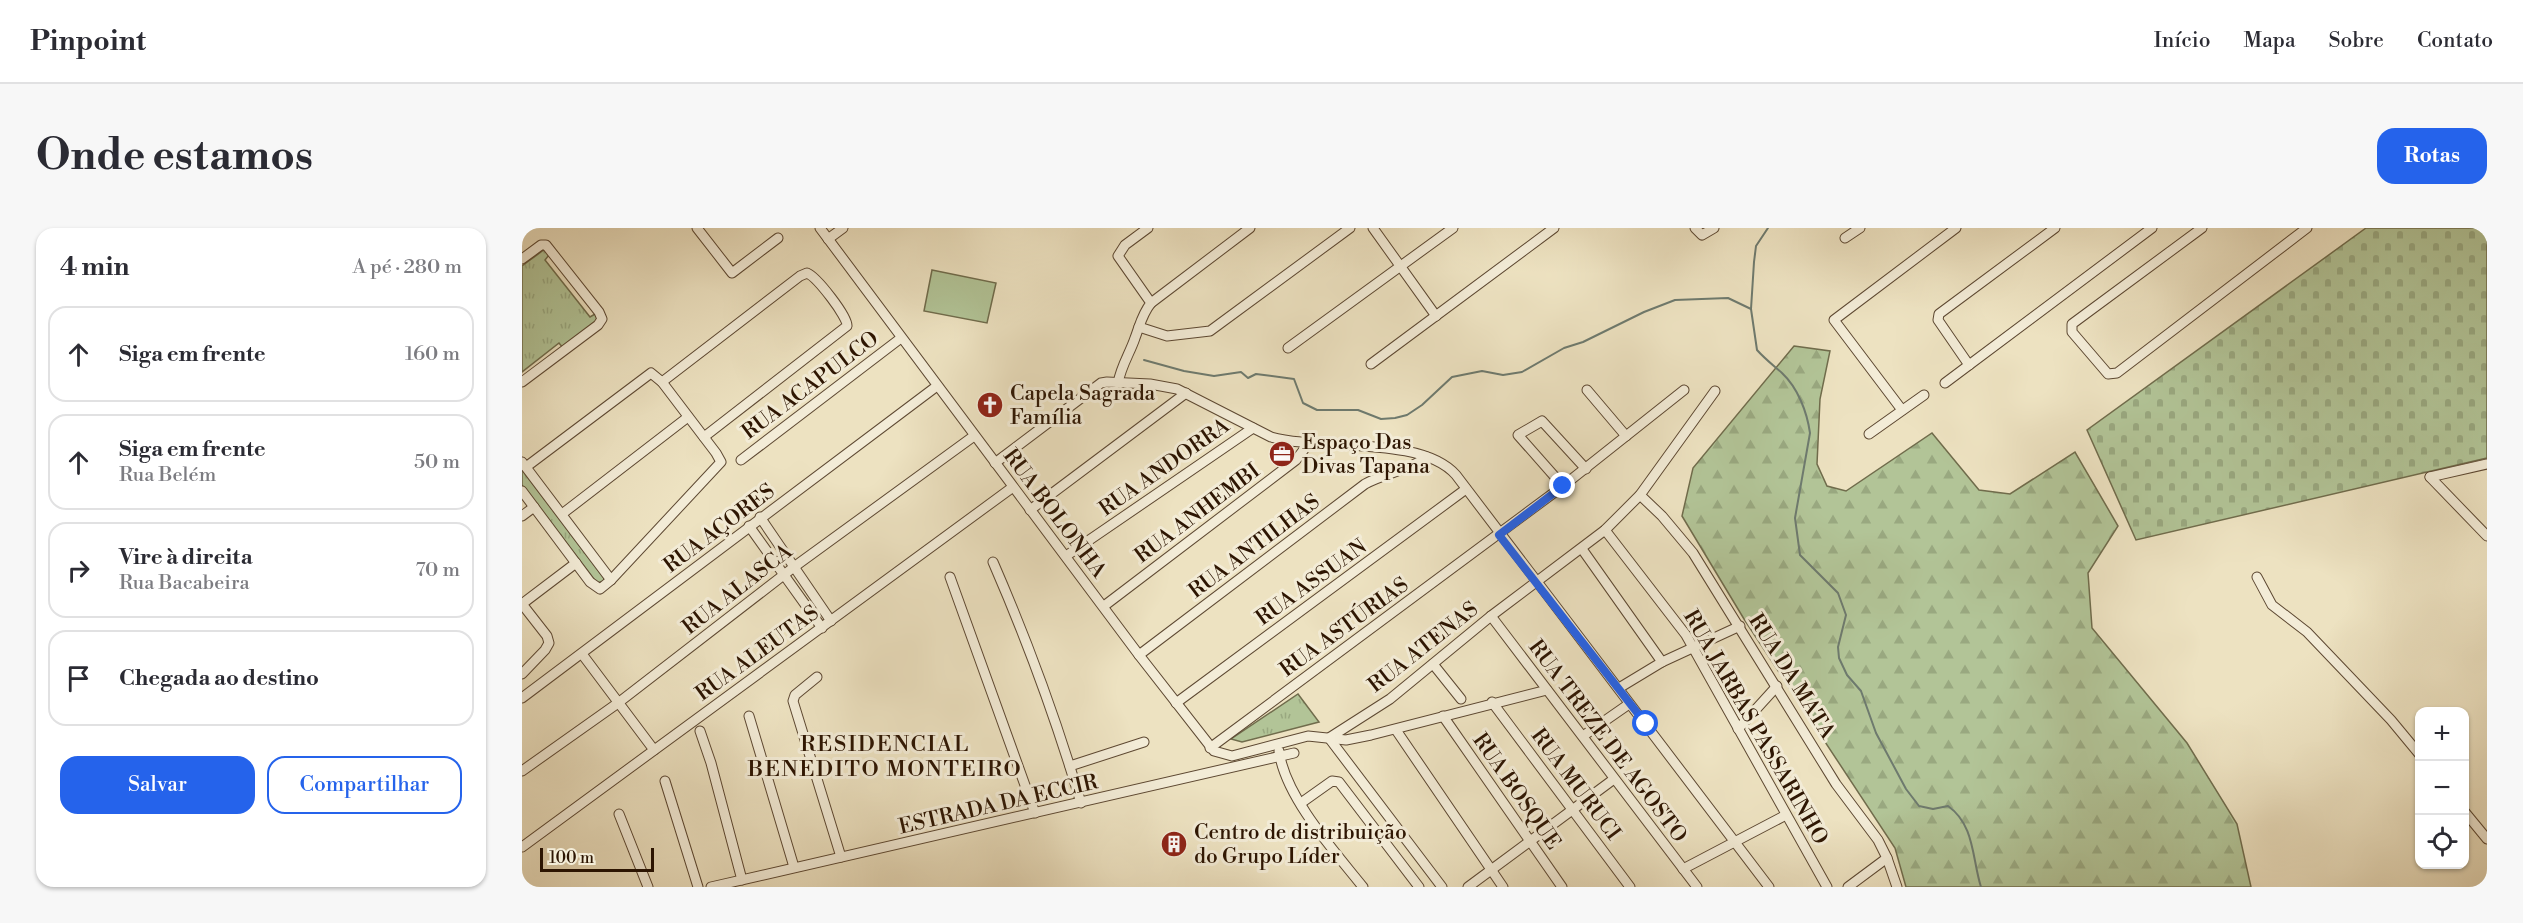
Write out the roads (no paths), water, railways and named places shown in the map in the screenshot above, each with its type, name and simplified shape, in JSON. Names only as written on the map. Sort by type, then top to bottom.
[{"type":"street","points":[[697,228],[732,273],[778,238]]},
{"type":"street","name":"RUA BOLONHA","points":[[820,228],[1210,748],[1225,756],[1232,756],[1278,743]]},
{"type":"street","points":[[828,239],[843,228]]},
{"type":"street","points":[[1148,228],[1125,245],[1118,256],[1151,303]]},
{"type":"street","points":[[995,463],[1101,383],[1118,382],[1143,314],[1151,303],[1250,228]]},
{"type":"street","points":[[1139,327],[1167,336],[1210,331],[1350,228]]},
{"type":"street","points":[[1373,228],[1436,316]]},
{"type":"street","points":[[1288,348],[1453,228]]},
{"type":"street","points":[[1371,364],[1554,228]]},
{"type":"street","points":[[1695,228],[1702,234],[1714,228]]},
{"type":"street","points":[[1845,238],[1860,228]]},
{"type":"street","points":[[1902,410],[1834,322],[1835,318],[1956,228]]},
{"type":"street","points":[[1969,365],[1938,320],[1938,314],[2055,228]]},
{"type":"street","points":[[1946,383],[2152,228]]},
{"type":"street","points":[[2202,228],[2072,324],[2072,332],[2108,374],[2117,373],[2300,230]]},
{"type":"street","points":[[522,259],[541,245],[546,245],[599,312],[602,319],[598,325],[522,382]]},
{"type":"street","points":[[662,382],[800,276],[807,273],[816,280],[847,321],[847,326],[704,437]]},
{"type":"street","name":"RUA ACAPULCO","points":[[741,460],[901,338]]},
{"type":"street","points":[[522,491],[597,588],[602,588],[611,580],[720,464],[716,453],[654,374],[649,374],[524,465],[611,580]]},
{"type":"street","name":"RUA ANDORRA","points":[[1118,382],[1178,388],[1271,437],[1308,444],[1345,443],[1434,460]]},
{"type":"street","name":"RUA AÇORES","points":[[522,698],[937,386]]},
{"type":"street","points":[[1587,390],[1626,436]]},
{"type":"street","name":"RUA ASTÚRIAS","points":[[1210,748],[1499,535],[1684,390]]},
{"type":"street","name":"RUA ATENAS","points":[[1329,738],[1390,699],[1491,616],[1605,531],[1640,495],[1715,391]]},
{"type":"street","points":[[1030,510],[1186,393]]},
{"type":"street","points":[[1869,434],[1924,395]]},
{"type":"street","points":[[562,514],[688,417]]},
{"type":"street","points":[[1563,486],[1518,435],[1540,421],[1586,469]]},
{"type":"street","name":"RUA ANDORRA","points":[[1066,556],[1252,428]]},
{"type":"street","name":"RUA ALASCA","points":[[522,771],[618,703],[794,567],[975,436]]},
{"type":"street","name":"RUA ANHEMBI","points":[[1104,606],[1296,460],[1308,444]]},
{"type":"street","points":[[1434,460],[1449,468],[1466,489],[1769,887]]},
{"type":"street","name":"RUA ANTILHAS","points":[[1139,656],[1365,484],[1389,472],[1434,460]]},
{"type":"street","points":[[2487,464],[2430,477],[2487,536]]},
{"type":"street","name":"RUA ALEUTAS","points":[[522,847],[1012,487]]},
{"type":"street","name":"RUA ASSUAN","points":[[1176,704],[1466,489]]},
{"type":"street","name":"RUA DA MATA","points":[[1640,495],[1662,516],[1693,553],[1836,784],[1865,822],[1887,858],[1897,887]]},
{"type":"street","points":[[522,516],[534,507]]},
{"type":"street","points":[[760,518],[831,621]]},
{"type":"street","points":[[749,526],[822,628]]},
{"type":"street","name":"RUA JARBAS PASSARINHO","points":[[1605,531],[1676,620],[1693,647],[1827,887]]},
{"type":"street","points":[[1582,549],[1662,662]]},
{"type":"street","points":[[522,674],[549,643],[547,636],[522,604],[576,562]]},
{"type":"street","points":[[993,562],[1013,607],[1081,803]]},
{"type":"street","points":[[950,577],[1035,813]]},
{"type":"street","points":[[2257,577],[2272,605],[2307,632],[2391,720],[2415,749]]},
{"type":"street","name":"RUA TREZE DE AGOSTO","points":[[1491,616],[1697,887]]},
{"type":"street","points":[[1619,688],[1662,662],[1740,626]]},
{"type":"street","points":[[582,654],[654,750]]},
{"type":"street","points":[[1433,664],[1461,699]]},
{"type":"street","points":[[817,677],[795,695],[793,701],[841,857]]},
{"type":"street","points":[[1738,729],[1777,686]]},
{"type":"street","points":[[1363,887],[1324,838],[1300,803],[1279,757],[1278,743],[1308,736],[1346,740],[1396,730],[1492,702],[1547,690]]},
{"type":"street","name":"RUA MURUCI","points":[[1492,702],[1630,887]]},
{"type":"street","points":[[1583,736],[1629,704]]},
{"type":"street","points":[[749,716],[794,867]]},
{"type":"street","name":"RUA BOSQUE","points":[[1443,716],[1562,887]]},
{"type":"street","points":[[1396,730],[1503,887]]},
{"type":"street","points":[[700,731],[711,763],[742,879]]},
{"type":"street","points":[[1329,738],[1442,887]]},
{"type":"street","points":[[1070,766],[1144,742]]},
{"type":"street","name":"ESTRADA DA ECCIR","points":[[711,887],[1294,753]]},
{"type":"street","points":[[1468,887],[1614,779]]},
{"type":"street","points":[[665,781],[698,887]]},
{"type":"street","points":[[1300,803],[1332,781],[1339,782],[1419,887]]},
{"type":"street","points":[[620,814],[648,887]]},
{"type":"street","points":[[1683,869],[1786,815]]},
{"type":"street","points":[[2467,815],[2487,839]]},
{"type":"street","points":[[1848,887],[1887,858]]},
{"type":"waterway","points":[[1768,228],[1756,246],[1751,309],[1757,350],[1793,386],[1809,425],[1810,433],[1795,518],[1800,555],[1838,593],[1846,615],[1838,647],[1839,658],[1847,675],[1861,691],[1876,733],[1906,789],[1919,806],[1933,809],[1948,806],[1957,814],[1968,833],[1981,887]]},
{"type":"waterway","points":[[1144,360],[1184,371],[1214,376],[1241,372],[1248,378],[1256,374],[1294,379],[1303,403],[1317,410],[1358,410],[1381,419],[1395,418],[1407,415],[1422,405],[1452,377],[1482,371],[1503,375],[1522,372],[1564,348],[1583,342],[1644,312],[1675,300],[1728,298],[1751,309]]},
{"type":"place","name":"Capela Sagrada Família","points":[[990,405]]},
{"type":"place","name":"Espaço Das Divas Tapana","points":[[1282,454]]},
{"type":"place","name":"Centro de distribuição do Grupo Líder","points":[[1174,844]]},
{"type":"district","name":"RESIDENCIAL BENEDITO MONTEIRO","points":[[885,756]]}]
